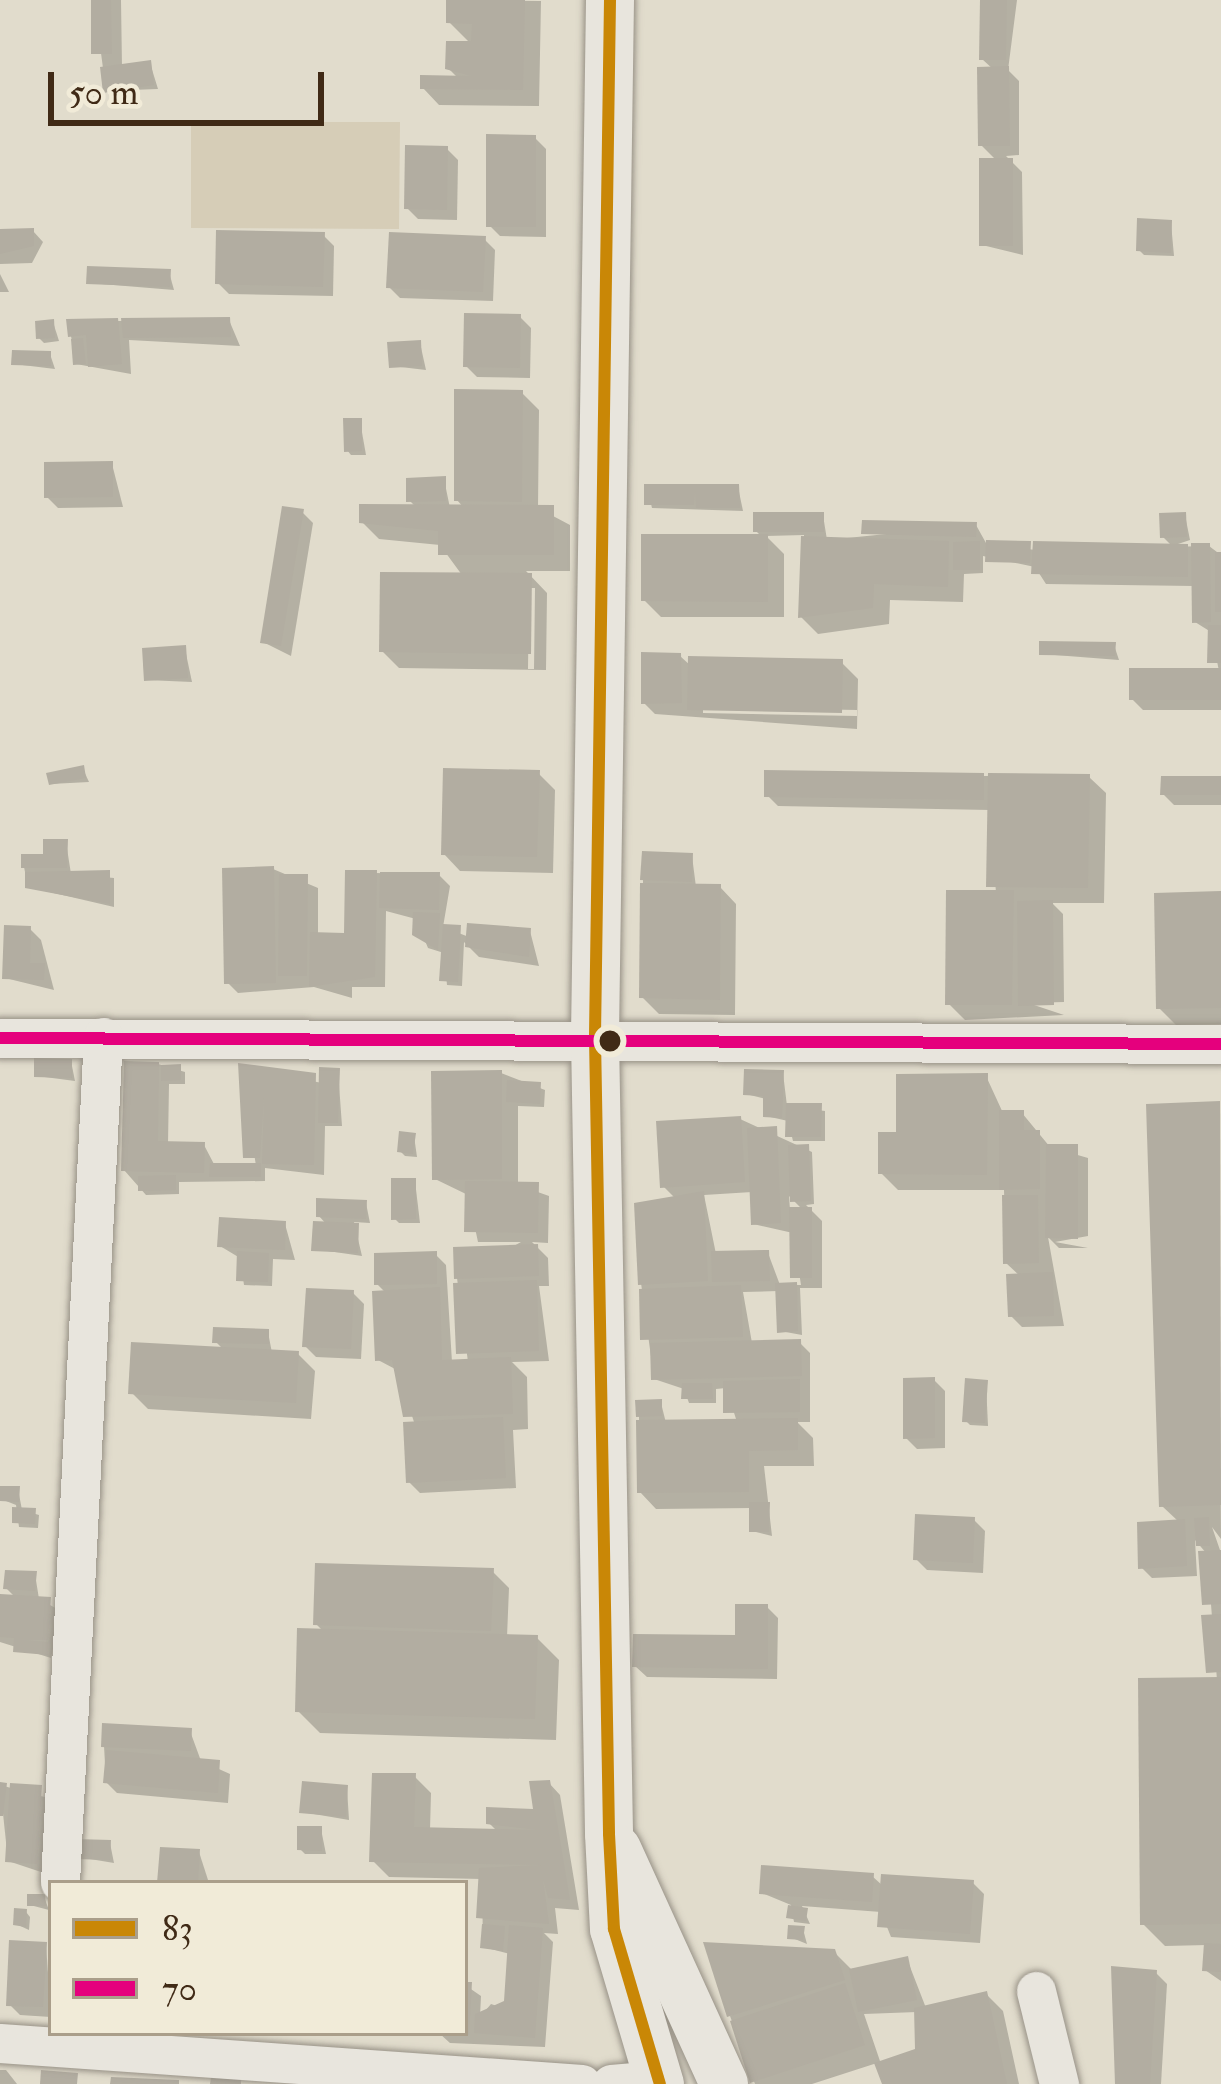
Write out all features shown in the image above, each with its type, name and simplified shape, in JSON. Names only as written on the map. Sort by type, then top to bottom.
[{"type":"street","points":[[610,0],[595,1038],[609,1834],[614,1929],[643,2083]]},
{"type":"street","points":[[60,1880],[103,1037]]},
{"type":"street","points":[[0,1038],[1221,1044]]},
{"type":"street","points":[[609,1834],[724,2084]]},
{"type":"street","points":[[1036,1991],[1058,2084]]},
{"type":"street","points":[[0,2043],[582,2084]]},
{"type":"shaded area","points":[[191,122],[400,122],[399,229],[191,228]]},
{"type":"building","points":[[91,0],[111,0],[112,54],[91,54]]},
{"type":"building","points":[[446,0],[525,0],[523,90],[420,89],[420,75],[471,76],[445,69],[446,41],[471,41],[472,24],[446,23]]},
{"type":"building","points":[[980,0],[1007,0],[1006,60],[979,60]]},
{"type":"building","points":[[151,60],[154,85],[103,93],[100,67]]},
{"type":"building","points":[[1009,66],[1010,146],[978,146],[977,67]]},
{"type":"building","points":[[486,134],[536,135],[536,227],[486,227]]},
{"type":"building","points":[[405,145],[448,146],[447,210],[404,209]]},
{"type":"building","points":[[979,158],[1013,158],[1013,246],[979,246]]},
{"type":"building","points":[[1137,218],[1172,220],[1171,253],[1136,251]]},
{"type":"building","points":[[34,228],[34,246],[0,254],[0,229]]},
{"type":"building","points":[[216,230],[325,232],[323,287],[215,284]]},
{"type":"building","points":[[389,232],[486,236],[483,292],[386,288]]},
{"type":"building","points":[[87,266],[171,269],[170,287],[86,284]]},
{"type":"building","points":[[464,313],[521,314],[520,368],[463,367]]},
{"type":"building","points":[[230,317],[231,337],[123,338],[121,318]]},
{"type":"building","points":[[118,318],[122,364],[88,367],[86,335],[68,337],[66,319]]},
{"type":"building","points":[[54,319],[55,338],[36,339],[35,321]]},
{"type":"building","points":[[83,338],[86,364],[73,365],[71,339]]},
{"type":"building","points":[[421,340],[422,366],[389,368],[387,342]]},
{"type":"building","points":[[12,350],[51,351],[51,366],[11,365]]},
{"type":"building","points":[[454,389],[523,390],[522,502],[454,501]]},
{"type":"building","points":[[343,418],[362,418],[362,451],[344,452]]},
{"type":"building","points":[[113,461],[113,497],[44,498],[44,462]]},
{"type":"building","points":[[446,476],[446,501],[406,502],[406,478]]},
{"type":"building","points":[[644,484],[739,484],[740,508],[696,508],[695,491],[694,505],[644,505]]},
{"type":"building","points":[[359,504],[554,505],[554,555],[438,555],[438,531],[359,523]]},
{"type":"building","points":[[282,506],[304,509],[281,646],[260,643]]},
{"type":"building","points":[[753,512],[824,512],[824,532],[753,532]]},
{"type":"building","points":[[1186,512],[1187,537],[1160,538],[1159,513]]},
{"type":"building","points":[[862,520],[977,522],[976,537],[861,534]]},
{"type":"building","points":[[641,534],[768,534],[768,602],[641,601]]},
{"type":"building","points":[[801,536],[949,541],[948,587],[874,584],[873,608],[798,618]]},
{"type":"building","points":[[986,540],[1031,541],[1030,563],[985,562]]},
{"type":"building","points":[[980,541],[980,570],[953,570],[953,542]]},
{"type":"building","points":[[1033,541],[1188,544],[1188,577],[1031,574]]},
{"type":"building","points":[[1191,543],[1210,543],[1211,622],[1192,623]]},
{"type":"building","points":[[1215,552],[1221,552],[1221,612],[1215,612]]},
{"type":"building","points":[[380,572],[532,573],[531,654],[379,652]]},
{"type":"building","points":[[1208,625],[1221,625],[1221,663],[1207,663]]},
{"type":"building","points":[[1039,641],[1116,642],[1115,656],[1039,655]]},
{"type":"building","points":[[186,645],[188,678],[144,681],[142,648]]},
{"type":"building","points":[[641,652],[681,653],[682,703],[641,704]]},
{"type":"building","points":[[688,656],[843,659],[842,713],[687,710]]},
{"type":"building","points":[[1129,668],[1221,668],[1221,700],[1129,700]]},
{"type":"building","points":[[84,765],[86,778],[49,785],[46,773]]},
{"type":"building","points":[[443,768],[540,770],[537,857],[441,855]]},
{"type":"building","points":[[764,770],[984,773],[984,800],[764,797]]},
{"type":"building","points":[[988,773],[1090,774],[1088,888],[986,887]]},
{"type":"building","points":[[1161,776],[1221,776],[1221,795],[1160,795]]},
{"type":"building","points":[[43,839],[68,839],[67,868],[21,868],[21,854],[43,854]]},
{"type":"building","points":[[642,851],[693,853],[692,882],[640,880]]},
{"type":"building","points":[[274,866],[276,983],[224,984],[222,868]]},
{"type":"building","points":[[110,870],[110,904],[25,888],[25,872]]},
{"type":"building","points":[[345,870],[377,870],[375,977],[309,987],[310,932],[344,933]]},
{"type":"building","points":[[380,872],[440,872],[439,910],[379,908]]},
{"type":"building","points":[[279,874],[308,874],[307,976],[278,976]]},
{"type":"building","points":[[640,883],[721,884],[720,1000],[639,998]]},
{"type":"building","points":[[946,890],[1014,890],[1012,1005],[945,1005]]},
{"type":"building","points":[[1221,891],[1221,1008],[1156,1009],[1154,893]]},
{"type":"building","points":[[1053,900],[1054,1005],[1018,1006],[1017,901]]},
{"type":"building","points":[[413,912],[440,913],[438,950],[412,935]]},
{"type":"building","points":[[467,923],[531,928],[529,957],[465,947]]},
{"type":"building","points":[[443,924],[461,925],[458,982],[439,981]]},
{"type":"building","points":[[4,925],[31,926],[30,963],[45,963],[44,980],[2,979]]},
{"type":"building","points":[[34,1058],[72,1059],[72,1078],[34,1077]]},
{"type":"building","points":[[124,1061],[159,1062],[158,1141],[205,1142],[204,1173],[121,1171]]},
{"type":"building","points":[[238,1063],[316,1073],[314,1165],[262,1164],[264,1097],[260,1158],[243,1158]]},
{"type":"building","points":[[181,1064],[181,1080],[161,1081],[161,1065]]},
{"type":"building","points":[[319,1067],[340,1068],[338,1123],[318,1123]]},
{"type":"building","points":[[744,1069],[784,1070],[782,1118],[763,1117],[763,1096],[743,1095]]},
{"type":"building","points":[[502,1070],[502,1179],[432,1180],[431,1071]]},
{"type":"building","points":[[988,1073],[987,1175],[878,1174],[878,1132],[896,1132],[896,1074]]},
{"type":"building","points":[[507,1080],[541,1082],[540,1104],[506,1102]]},
{"type":"building","points":[[1220,1101],[1221,1505],[1159,1507],[1146,1104]]},
{"type":"building","points":[[786,1103],[822,1103],[821,1137],[785,1137]]},
{"type":"building","points":[[999,1110],[1024,1110],[1024,1130],[1040,1130],[1040,1189],[999,1190]]},
{"type":"building","points":[[741,1116],[745,1182],[660,1188],[656,1121]]},
{"type":"building","points":[[777,1126],[781,1223],[751,1225],[747,1128]]},
{"type":"building","points":[[399,1131],[416,1133],[413,1154],[397,1152]]},
{"type":"building","points":[[809,1144],[811,1201],[790,1202],[788,1145]]},
{"type":"building","points":[[1046,1144],[1078,1144],[1078,1239],[1045,1238]]},
{"type":"building","points":[[210,1163],[261,1163],[261,1177],[209,1177]]},
{"type":"building","points":[[176,1175],[176,1190],[138,1191],[138,1176]]},
{"type":"building","points":[[391,1178],[416,1178],[416,1219],[391,1220]]},
{"type":"building","points":[[465,1181],[539,1182],[538,1233],[464,1232]]},
{"type":"building","points":[[704,1191],[708,1281],[638,1285],[634,1203]]},
{"type":"building","points":[[1002,1195],[1038,1195],[1039,1263],[1003,1264]]},
{"type":"building","points":[[316,1198],[367,1200],[366,1219],[316,1217]]},
{"type":"building","points":[[789,1207],[812,1207],[812,1278],[790,1278]]},
{"type":"building","points":[[219,1217],[286,1221],[285,1250],[217,1247]]},
{"type":"building","points":[[313,1221],[359,1223],[358,1253],[311,1251]]},
{"type":"building","points":[[538,1244],[539,1276],[454,1279],[453,1247]]},
{"type":"building","points":[[769,1250],[770,1281],[712,1282],[711,1251]]},
{"type":"building","points":[[237,1251],[269,1253],[268,1282],[236,1281]]},
{"type":"building","points":[[437,1251],[437,1284],[374,1285],[374,1253]]},
{"type":"building","points":[[1053,1272],[1054,1316],[1008,1317],[1006,1274]]},
{"type":"building","points":[[537,1280],[539,1351],[456,1354],[453,1283]]},
{"type":"building","points":[[797,1282],[798,1331],[777,1333],[775,1283]]},
{"type":"building","points":[[741,1285],[743,1337],[640,1340],[639,1289]]},
{"type":"building","points":[[440,1287],[442,1360],[511,1357],[513,1414],[403,1417],[392,1360],[375,1361],[372,1291]]},
{"type":"building","points":[[306,1288],[354,1290],[351,1349],[302,1347]]},
{"type":"building","points":[[213,1327],[269,1329],[269,1344],[212,1343]]},
{"type":"building","points":[[801,1339],[802,1376],[651,1380],[650,1343]]},
{"type":"building","points":[[131,1342],[299,1351],[296,1403],[128,1394]]},
{"type":"building","points":[[935,1377],[935,1438],[903,1439],[903,1378]]},
{"type":"building","points":[[965,1378],[988,1380],[985,1423],[962,1422]]},
{"type":"building","points":[[800,1379],[800,1412],[723,1413],[723,1381]]},
{"type":"building","points":[[682,1383],[712,1383],[713,1399],[681,1399]]},
{"type":"building","points":[[662,1399],[662,1416],[636,1417],[635,1400]]},
{"type":"building","points":[[503,1417],[506,1478],[406,1483],[403,1422]]},
{"type":"building","points":[[798,1418],[798,1450],[749,1451],[749,1492],[637,1493],[636,1420]]},
{"type":"building","points":[[0,1486],[20,1486],[19,1502],[0,1501]]},
{"type":"building","points":[[749,1502],[770,1502],[769,1532],[749,1532]]},
{"type":"building","points":[[12,1507],[36,1508],[35,1524],[12,1523]]},
{"type":"building","points":[[915,1514],[975,1517],[973,1563],[913,1560]]},
{"type":"building","points":[[1209,1517],[1210,1546],[1196,1546],[1194,1518]]},
{"type":"building","points":[[1185,1519],[1187,1566],[1138,1569],[1137,1522]]},
{"type":"building","points":[[1221,1550],[1221,1604],[1202,1605],[1198,1551]]},
{"type":"building","points":[[315,1563],[494,1568],[491,1631],[313,1625]]},
{"type":"building","points":[[5,1570],[37,1571],[35,1591],[3,1589]]},
{"type":"building","points":[[0,1594],[51,1597],[48,1640],[26,1640],[48,1642],[48,1655],[13,1652],[14,1638],[0,1637]]},
{"type":"building","points":[[735,1604],[768,1604],[768,1669],[632,1667],[633,1634],[735,1635]]},
{"type":"building","points":[[1221,1614],[1221,1672],[1206,1673],[1201,1615]]},
{"type":"building","points":[[297,1628],[538,1635],[535,1719],[295,1712]]},
{"type":"building","points":[[1221,1677],[1221,1924],[1140,1925],[1138,1678]]},
{"type":"building","points":[[102,1723],[192,1728],[191,1751],[101,1747]]},
{"type":"building","points":[[106,1750],[220,1760],[218,1793],[103,1783]]},
{"type":"building","points":[[372,1773],[416,1773],[414,1827],[537,1830],[486,1824],[486,1807],[533,1809],[529,1781],[550,1780],[570,1900],[548,1898],[543,1879],[549,1924],[476,1918],[479,1868],[542,1865],[369,1862]]},
{"type":"building","points":[[302,1781],[348,1785],[346,1817],[299,1813]]},
{"type":"building","points":[[0,1782],[7,1783],[3,1816],[0,1816]]},
{"type":"building","points":[[10,1783],[42,1785],[37,1864],[5,1862]]},
{"type":"building","points":[[297,1826],[322,1826],[322,1851],[297,1850]]},
{"type":"building","points":[[75,1839],[111,1840],[110,1860],[75,1859]]},
{"type":"building","points":[[160,1847],[200,1849],[198,1880],[157,1880]]},
{"type":"building","points":[[761,1865],[874,1873],[872,1902],[759,1894]]},
{"type":"building","points":[[881,1874],[974,1880],[970,1934],[877,1927]]},
{"type":"building","points":[[27,1894],[45,1894],[46,1906],[27,1906]]},
{"type":"building","points":[[788,1905],[808,1908],[806,1921],[786,1918]]},
{"type":"building","points":[[14,1908],[27,1909],[26,1927],[13,1925]]},
{"type":"building","points":[[482,1924],[505,1926],[503,1951],[480,1948]]},
{"type":"building","points":[[509,1925],[543,1928],[535,2038],[474,2033],[475,2014],[504,2001]]},
{"type":"building","points":[[788,1925],[805,1926],[803,1940],[787,1939]]},
{"type":"building","points":[[9,1940],[47,1942],[43,2007],[6,2006]]},
{"type":"building","points":[[703,1942],[835,1949],[845,1980],[727,2017]]},
{"type":"building","points":[[1204,1943],[1221,1944],[1221,1972],[1202,1971]]},
{"type":"building","points":[[908,1956],[917,2000],[858,2012],[849,1969]]},
{"type":"building","points":[[1111,1966],[1157,1970],[1150,2084],[1115,2084]]},
{"type":"building","points":[[468,1982],[472,1982],[469,2035]]},
{"type":"building","points":[[845,1983],[865,2045],[750,2083],[730,2021]]},
{"type":"building","points":[[987,1991],[1007,2084],[882,2084],[874,2063],[915,2049],[914,2008]]},
{"type":"building","points":[[41,2070],[78,2073],[77,2084],[40,2084]]},
{"type":"building","points":[[111,2077],[179,2080],[179,2084],[110,2084]]},
{"type":"building","points":[[211,2077],[241,2078],[241,2084],[210,2084]]},
{"type":"transit line","name":"83","points":[[610,0],[595,1038],[609,1834],[614,1929],[660,2084]]},
{"type":"transit line","name":"70","points":[[0,1038],[1221,1044]]}]
